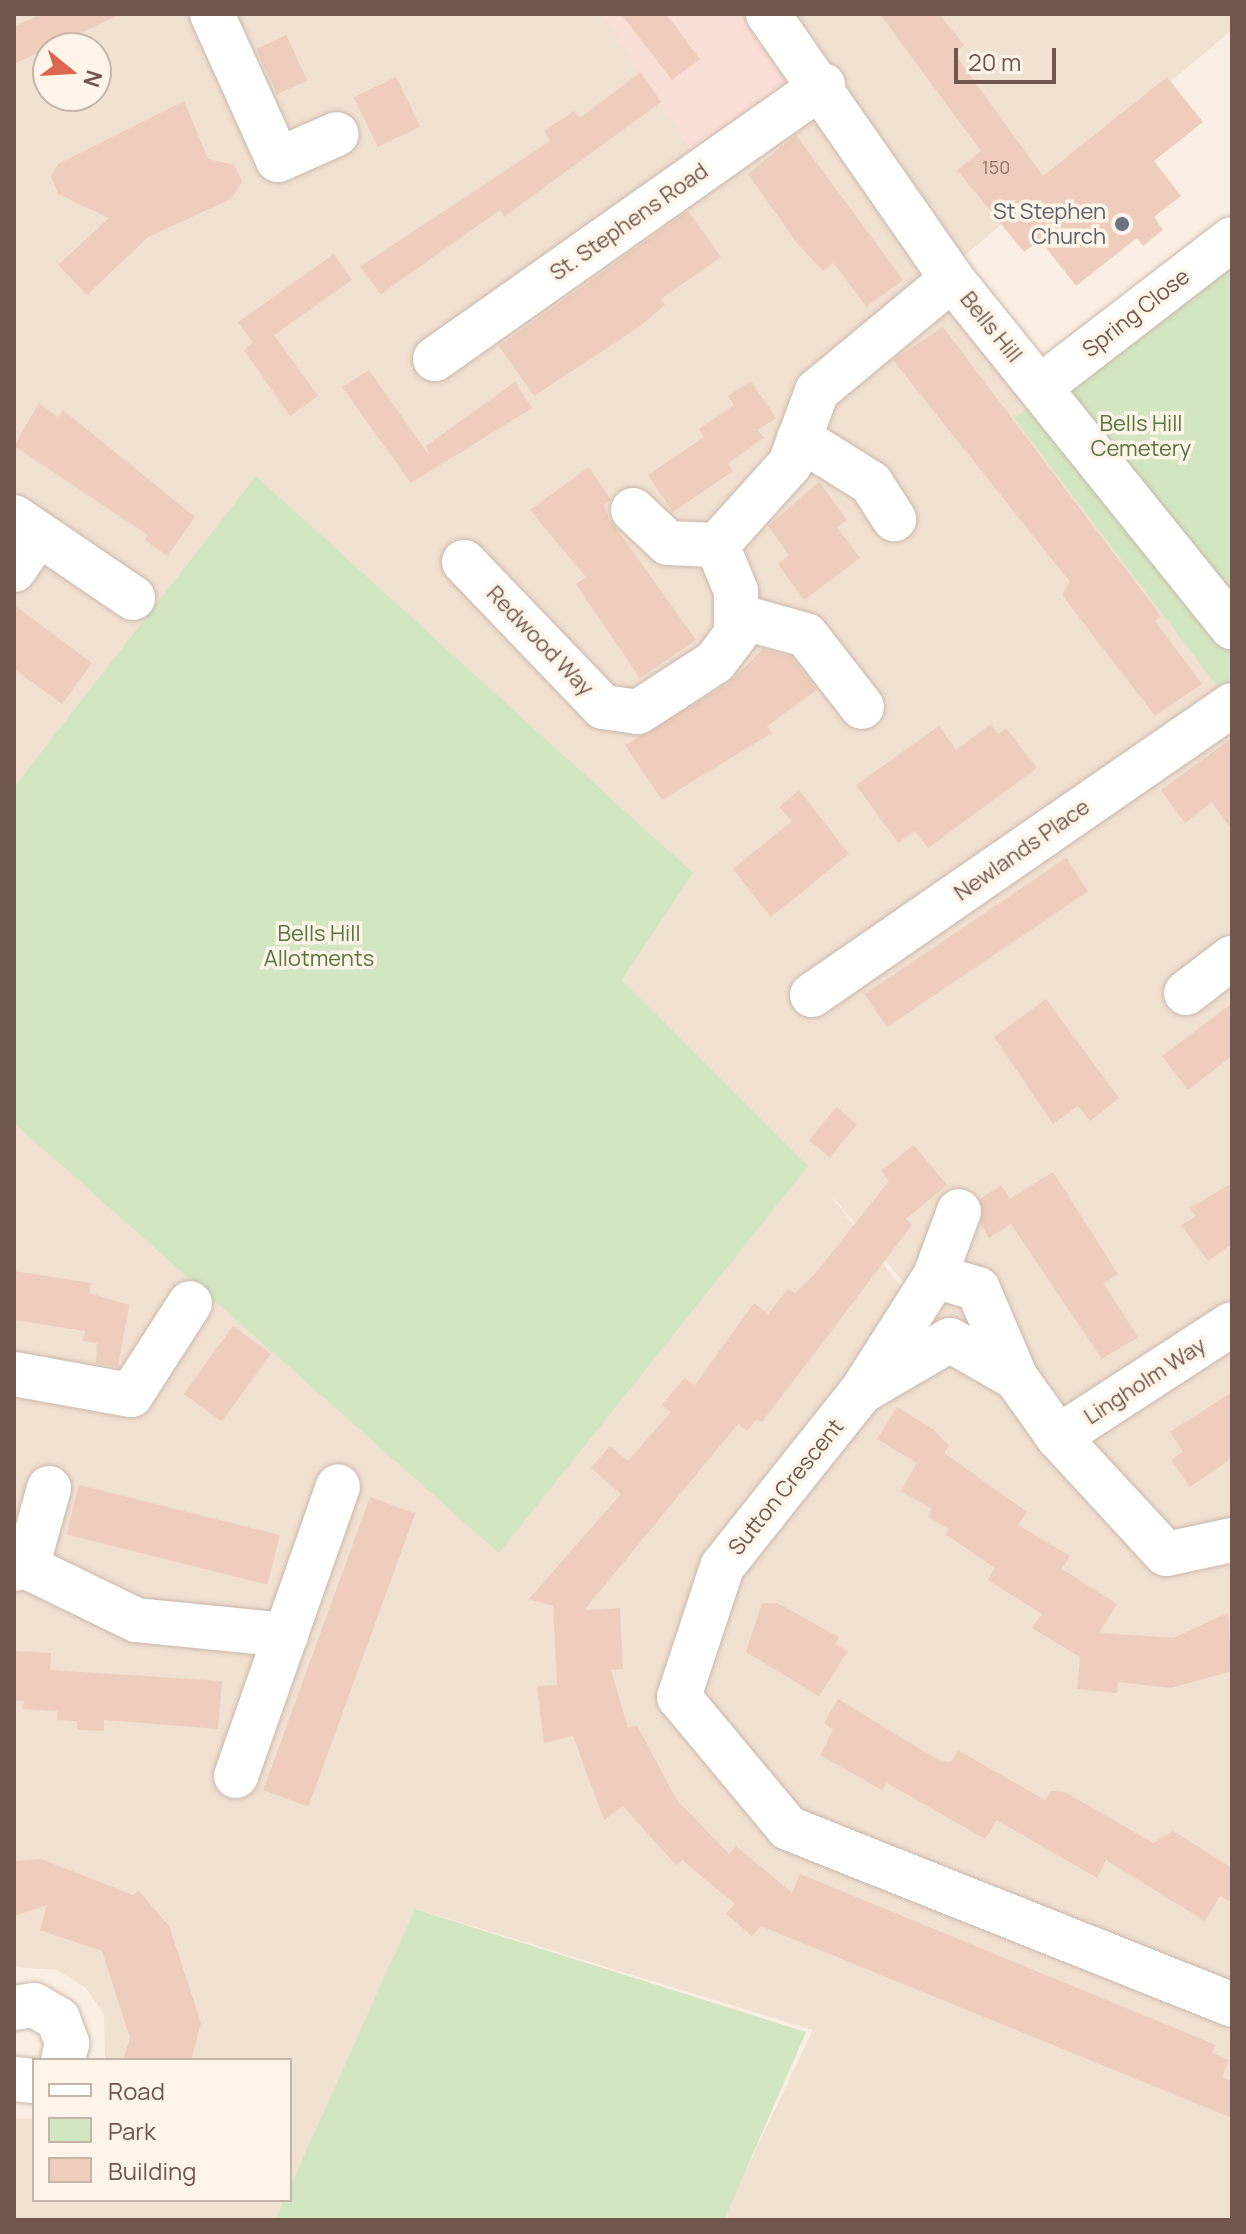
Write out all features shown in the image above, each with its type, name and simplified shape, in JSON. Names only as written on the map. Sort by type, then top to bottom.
[{"type":"street","points":[[212,14],[278,160],[337,134]]},
{"type":"street","name":"Bells Hill","points":[[768,14],[823,85],[952,279],[1232,627]]},
{"type":"street","name":"St. Stephens Road","points":[[435,359],[823,85]]},
{"type":"street","name":"Spring Close","points":[[1040,387],[1232,239]]},
{"type":"street","points":[[717,545],[790,464],[817,391],[952,279]]},
{"type":"street","points":[[799,438],[871,483],[894,519]]},
{"type":"street","points":[[633,510],[668,543],[717,545]]},
{"type":"street","points":[[22,541],[133,598]]},
{"type":"street","points":[[717,545],[741,617],[806,635],[862,707]]},
{"type":"street","name":"Redwood Way","points":[[464,562],[603,707],[622,712],[655,706],[715,662],[741,617]]},
{"type":"street","name":"Newlands Place","points":[[812,995],[1232,705]]},
{"type":"street","points":[[1186,993],[1232,958]]},
{"type":"street","points":[[861,1392],[935,1276],[959,1211]]},
{"type":"street","points":[[935,1276],[978,1289],[1016,1378]]},
{"type":"street","points":[[14,1374],[131,1395],[190,1303]]},
{"type":"street","name":"Lingholm Way","points":[[1058,1437],[1232,1324]]},
{"type":"street","name":"Sutton Crescent","points":[[1232,1540],[1166,1554],[1058,1437],[1016,1378],[950,1340],[861,1392],[722,1567],[679,1697],[788,1828],[1232,2005]]},
{"type":"street","points":[[236,1776],[338,1486]]},
{"type":"street","points":[[49,1488],[20,1568],[136,1620],[286,1635]]},
{"type":"street","points":[[14,2008],[34,2005],[58,2019],[67,2043],[63,2058]]},
{"type":"shaded area","points":[[14,14],[1232,14],[1232,30],[958,261],[1232,696],[1232,1301],[1060,1432],[1064,1441],[1232,1342],[1232,2220],[722,2220],[813,2030],[416,1909],[292,2183],[292,2058],[105,2058],[104,2014],[86,1988],[57,1970],[14,1967],[14,1122],[807,1167],[622,980],[256,477],[14,787]],"holes":[[[832,1197],[833,1197],[942,1329],[931,1326]]]},
{"type":"shaded area","points":[[602,14],[768,14],[823,85],[707,174]]},
{"type":"shaded area","points":[[14,2118],[32,2119],[32,2202],[283,2202],[275,2220],[14,2220]]},
{"type":"green space","name":"Bells Hill Cemetery","points":[[1232,252],[1232,706],[1014,418]]},
{"type":"green space","name":"Bells Hill Allotments","points":[[256,476],[693,873],[622,980],[808,1166],[499,1553],[14,1123],[14,787]]},
{"type":"green space","points":[[415,1909],[806,2032],[724,2220],[275,2220],[283,2202],[292,2202],[292,2182]]},
{"type":"building","points":[[41,14],[121,14],[82,32],[32,32],[32,56],[14,64],[14,27]]},
{"type":"building","points":[[621,14],[666,14],[700,59],[672,80]]},
{"type":"building","points":[[880,14],[939,14],[964,45],[954,53],[1043,176],[1167,77],[1203,122],[1154,161],[1181,196],[1154,217],[1163,230],[1143,246],[1137,238],[1076,286],[1040,240],[1024,252],[957,170],[981,151]]},
{"type":"building","points":[[286,35],[307,80],[277,94],[256,49]]},
{"type":"building","points":[[641,72],[661,102],[504,217],[500,210],[381,294],[360,267],[550,141],[544,131],[574,111],[580,118]]},
{"type":"building","points":[[396,77],[420,126],[378,147],[354,98]]},
{"type":"building","points":[[184,101],[208,159],[234,165],[242,181],[231,199],[148,237],[87,295],[58,265],[109,218],[58,194],[51,176],[58,164]]},
{"type":"building","points":[[796,135],[903,280],[866,307],[834,263],[823,271],[796,242],[748,174]]},
{"type":"building","points":[[688,211],[721,257],[661,299],[665,305],[639,327],[534,396],[499,346]]},
{"type":"building","points":[[334,254],[352,280],[274,335],[318,396],[290,416],[244,350],[253,343],[238,322]]},
{"type":"building","points":[[943,327],[1161,616],[1155,621],[1202,684],[1155,716],[1062,595],[1070,582],[893,360]]},
{"type":"building","points":[[369,370],[430,457],[426,446],[515,382],[532,408],[411,483],[342,387]]},
{"type":"building","points":[[751,381],[776,418],[758,430],[764,438],[728,463],[733,471],[673,512],[648,475],[704,437],[699,429],[734,405],[728,396]]},
{"type":"building","points":[[39,403],[58,417],[63,410],[195,517],[167,556],[145,540],[148,535],[14,446]]},
{"type":"building","points":[[589,467],[611,500],[604,505],[609,518],[696,640],[640,678],[576,584],[586,577],[530,510]]},
{"type":"building","points":[[819,482],[847,520],[837,527],[860,558],[804,600],[778,564],[789,555],[768,526]]},
{"type":"building","points":[[14,605],[92,663],[62,704],[14,669]]},
{"type":"building","points":[[763,649],[791,657],[817,690],[767,726],[772,733],[662,800],[625,745],[729,683]]},
{"type":"building","points":[[991,724],[998,734],[1006,728],[1037,768],[928,848],[915,831],[898,843],[856,785],[939,726],[956,750]]},
{"type":"building","points":[[1232,738],[1232,830],[1212,802],[1185,823],[1161,790]]},
{"type":"building","points":[[799,790],[849,854],[771,917],[733,869],[792,821],[779,807]]},
{"type":"building","points":[[1066,858],[1088,891],[887,1027],[865,994]]},
{"type":"building","points":[[1046,999],[1119,1098],[1090,1121],[1078,1106],[1053,1124],[994,1037]]},
{"type":"building","points":[[1232,1003],[1232,1056],[1188,1090],[1162,1056]]},
{"type":"building","points":[[836,1107],[857,1124],[830,1157],[809,1140]]},
{"type":"building","points":[[914,1145],[947,1185],[906,1219],[912,1225],[762,1422],[757,1419],[747,1431],[738,1424],[584,1610],[620,1608],[623,1669],[611,1670],[628,1728],[637,1725],[676,1799],[729,1854],[736,1846],[792,1893],[800,1874],[1216,2045],[1212,2053],[1229,2060],[1222,2077],[1232,2081],[1232,2118],[761,1926],[752,1936],[726,1914],[735,1904],[682,1860],[676,1865],[623,1806],[604,1820],[573,1736],[544,1743],[537,1686],[557,1685],[553,1606],[529,1599],[621,1494],[591,1468],[610,1446],[628,1461],[671,1412],[662,1405],[684,1378],[695,1385],[754,1303],[768,1314],[788,1289],[795,1293],[815,1274],[889,1181],[881,1171]]},
{"type":"building","points":[[1053,1172],[1118,1274],[1103,1283],[1138,1337],[1102,1359],[1011,1224],[989,1238],[981,1224],[980,1199],[1001,1185],[1010,1199]]},
{"type":"building","points":[[1232,1183],[1232,1244],[1208,1261],[1181,1225],[1196,1216],[1190,1208]]},
{"type":"building","points":[[14,1271],[91,1283],[89,1293],[129,1305],[118,1367],[96,1363],[97,1343],[83,1341],[85,1331],[14,1320]]},
{"type":"building","points":[[233,1326],[271,1354],[222,1422],[184,1394]]},
{"type":"building","points":[[1232,1392],[1232,1458],[1190,1487],[1171,1460],[1183,1452],[1170,1432]]},
{"type":"building","points":[[897,1407],[934,1430],[949,1446],[944,1453],[1027,1512],[1018,1525],[1070,1556],[1062,1569],[1117,1604],[1099,1633],[1173,1638],[1228,1613],[1232,1671],[1171,1688],[1118,1682],[1117,1693],[1077,1689],[1080,1657],[1032,1628],[1042,1614],[988,1580],[995,1568],[945,1534],[949,1529],[928,1517],[932,1509],[901,1491],[917,1463],[877,1439]]},
{"type":"building","points":[[79,1485],[280,1535],[268,1585],[67,1534]]},
{"type":"building","points":[[370,1497],[415,1513],[308,1807],[263,1790]]},
{"type":"building","points":[[762,1603],[777,1603],[839,1637],[835,1644],[848,1651],[819,1696],[746,1652]]},
{"type":"building","points":[[14,1651],[51,1653],[50,1670],[222,1681],[218,1729],[104,1720],[104,1731],[77,1730],[77,1721],[57,1720],[57,1711],[23,1709],[24,1701],[14,1701]]},
{"type":"building","points":[[838,1699],[940,1761],[951,1762],[958,1750],[1045,1800],[1051,1791],[1065,1792],[1153,1843],[1173,1831],[1232,1868],[1232,1903],[1220,1896],[1205,1921],[1106,1860],[1097,1878],[997,1820],[985,1839],[887,1783],[882,1790],[820,1755],[833,1730],[824,1723]]},
{"type":"building","points":[[41,1859],[133,1895],[139,1891],[169,1926],[201,2023],[192,2058],[124,2058],[130,2038],[102,1951],[40,1930],[47,1905],[14,1916],[14,1861]]},
{"type":"place","name":"St Stephen Church","points":[[1122,224]]}]
